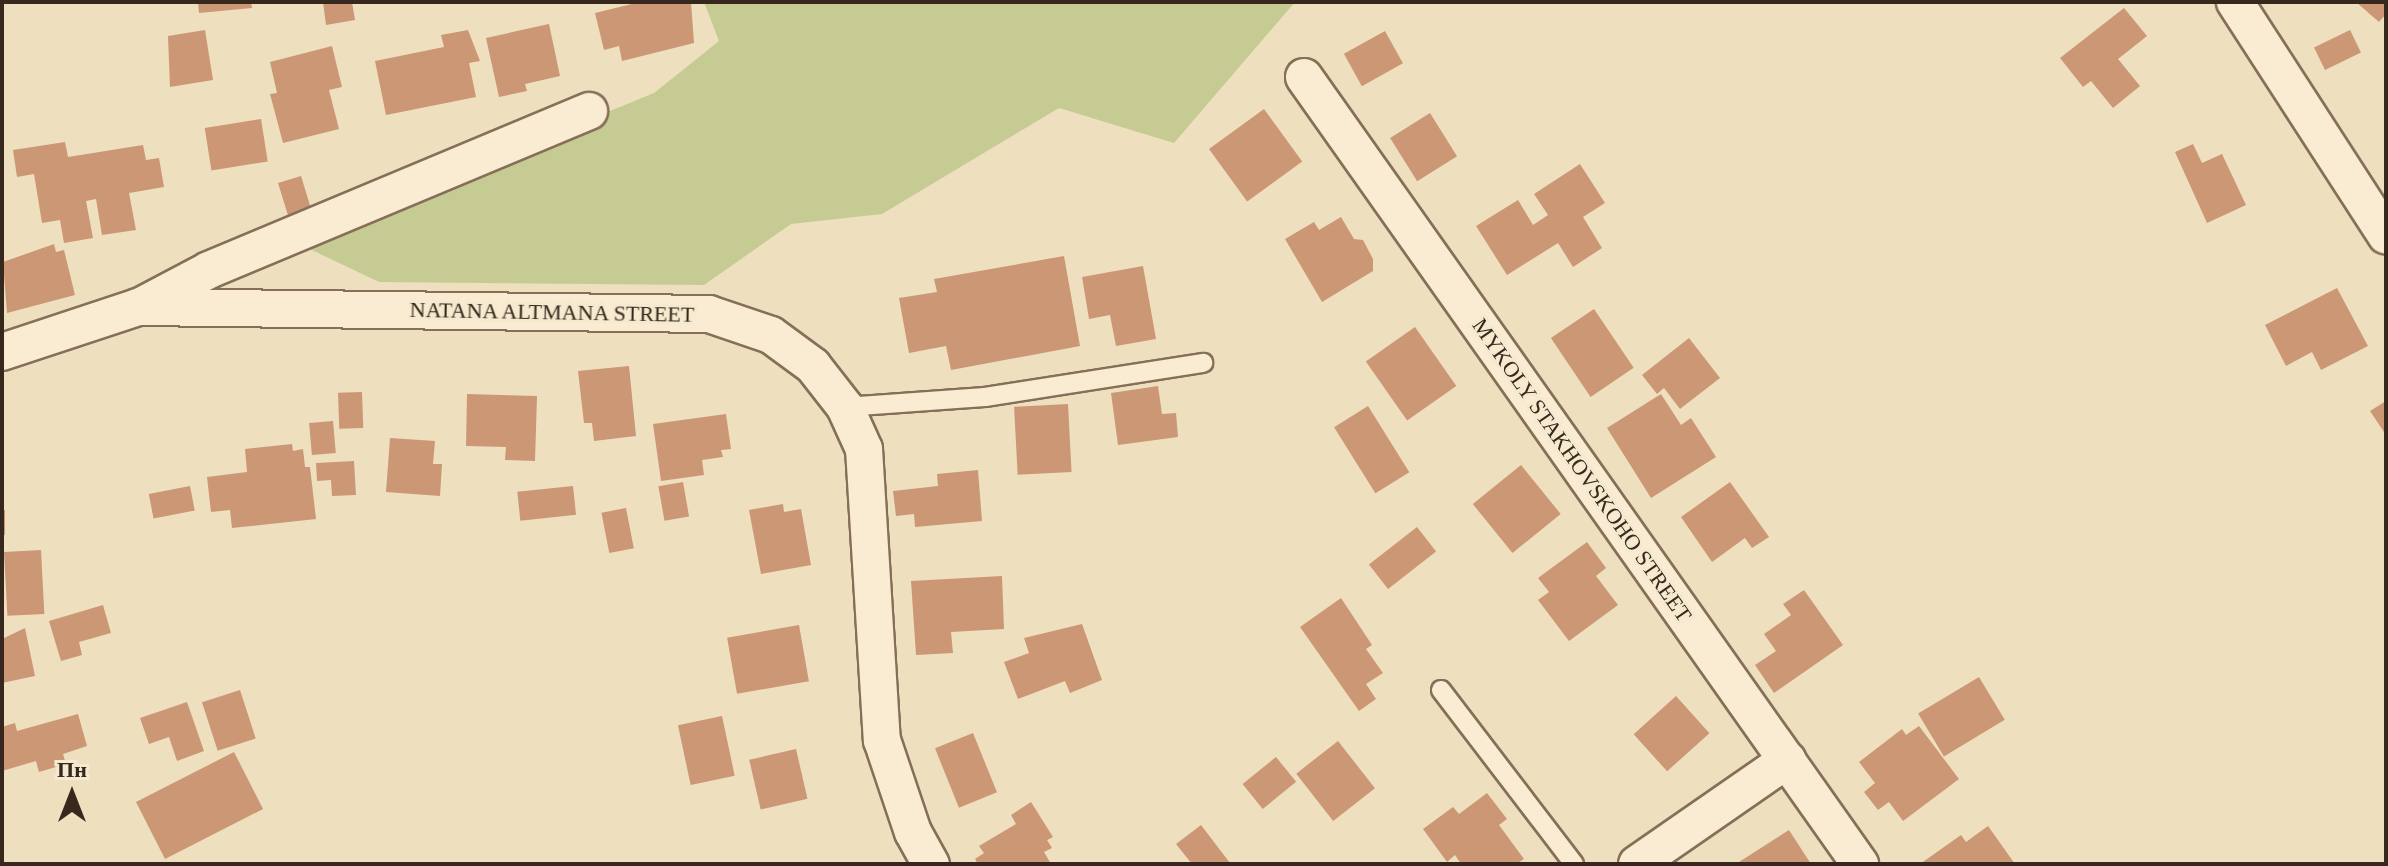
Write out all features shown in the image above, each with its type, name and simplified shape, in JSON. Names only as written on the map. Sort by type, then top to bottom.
[{"type":"street","points":[[2235,2],[2386,235]]},
{"type":"street","name":"MYKOLY STAKHOVSKOHO STREET","points":[[1304,77],[1860,864]]},
{"type":"street","name":"NATANA ALTMANA STREET","points":[[2,352],[138,307],[209,270],[589,111]]},
{"type":"street","name":"NATANA ALTMANA STREET","points":[[138,307],[709,314],[771,335],[813,366],[845,407],[864,449],[882,740],[913,832],[931,864]]},
{"type":"street","points":[[1637,864],[1787,760]]},
{"type":"lane","points":[[845,407],[985,397],[1203,363]]},
{"type":"lane","points":[[1441,690],[1574,864]]},
{"type":"green space","points":[[704,2],[1295,2],[1174,143],[1059,108],[882,214],[791,224],[704,285],[379,282],[293,241],[654,93],[719,41]]},
{"type":"building","points":[[198,2],[251,2],[252,8],[199,13]]},
{"type":"building","points":[[323,2],[352,2],[355,20],[326,25]]},
{"type":"building","points":[[640,2],[691,2],[694,43],[622,61],[619,46],[604,50],[595,13]]},
{"type":"building","points":[[2356,2],[2386,2],[2386,14],[2379,22]]},
{"type":"building","points":[[2124,8],[2147,36],[2118,59],[2140,86],[2113,108],[2091,81],[2083,87],[2060,58]]},
{"type":"building","points":[[549,24],[560,76],[525,84],[527,91],[499,97],[486,38]]},
{"type":"building","points":[[205,30],[213,80],[170,87],[168,36]]},
{"type":"building","points":[[468,30],[480,61],[469,63],[476,97],[386,115],[375,61],[444,47],[441,35]]},
{"type":"building","points":[[2350,30],[2361,52],[2325,70],[2314,48]]},
{"type":"building","points":[[1385,31],[1403,63],[1362,86],[1344,54]]},
{"type":"building","points":[[332,46],[342,87],[329,90],[339,129],[283,143],[270,94],[277,93],[270,62]]},
{"type":"building","points":[[1264,109],[1302,162],[1247,202],[1209,149]]},
{"type":"building","points":[[1430,113],[1457,156],[1417,181],[1390,138]]},
{"type":"building","points":[[261,119],[268,161],[211,170],[205,128]]},
{"type":"building","points":[[65,142],[68,157],[143,145],[146,160],[159,158],[164,187],[129,193],[136,230],[102,235],[96,199],[86,201],[93,238],[64,243],[60,220],[42,223],[34,174],[17,177],[13,150]]},
{"type":"building","points":[[2193,144],[2202,163],[2222,154],[2246,205],[2207,223],[2175,152]]},
{"type":"building","points":[[1580,164],[1605,203],[1583,217],[1602,248],[1573,267],[1558,243],[1507,275],[1476,226],[1518,200],[1533,225],[1548,215],[1534,194]]},
{"type":"building","points":[[301,176],[312,212],[289,219],[278,183]]},
{"type":"building","points":[[1341,217],[1354,239],[1363,240],[1373,259],[1373,271],[1322,302],[1285,239],[1314,222],[1319,230]]},
{"type":"building","points":[[54,244],[56,252],[64,250],[75,295],[7,313],[3,262]]},
{"type":"building","points":[[1064,256],[1080,346],[951,370],[946,346],[909,353],[899,298],[937,292],[934,279]]},
{"type":"building","points":[[1143,266],[1156,339],[1116,346],[1110,315],[1089,319],[1082,277]]},
{"type":"building","points":[[2337,288],[2368,346],[2321,370],[2312,352],[2286,366],[2265,325]]},
{"type":"building","points":[[1594,309],[1634,368],[1591,397],[1551,338]]},
{"type":"building","points":[[1415,327],[1456,386],[1407,420],[1366,361]]},
{"type":"building","points":[[1689,338],[1720,378],[1680,409],[1664,388],[1657,394],[1642,375]]},
{"type":"building","points":[[629,366],[636,436],[594,441],[592,423],[584,423],[578,371]]},
{"type":"building","points":[[1158,386],[1162,414],[1176,413],[1178,437],[1118,445],[1111,393]]},
{"type":"building","points":[[362,392],[363,428],[339,429],[338,393]]},
{"type":"building","points":[[467,394],[537,396],[535,461],[505,460],[506,447],[466,446]]},
{"type":"building","points":[[1661,394],[1681,425],[1691,418],[1716,457],[1651,498],[1607,428]]},
{"type":"building","points":[[2386,401],[2386,435],[2370,411]]},
{"type":"building","points":[[1068,404],[1072,472],[1018,475],[1014,407]]},
{"type":"building","points":[[1368,406],[1409,472],[1375,493],[1334,427]]},
{"type":"building","points":[[726,414],[731,449],[721,450],[723,457],[702,460],[704,475],[661,481],[653,424]]},
{"type":"building","points":[[333,421],[336,453],[312,455],[309,423]]},
{"type":"building","points":[[390,438],[435,441],[433,464],[442,464],[440,496],[386,492]]},
{"type":"building","points":[[292,444],[293,451],[303,449],[305,467],[310,467],[316,519],[232,528],[230,510],[211,512],[207,477],[247,472],[245,449]]},
{"type":"building","points":[[354,461],[356,495],[332,496],[331,480],[317,481],[316,463]]},
{"type":"building","points":[[1521,465],[1561,514],[1512,553],[1473,504]]},
{"type":"building","points":[[978,470],[982,521],[915,527],[914,514],[896,516],[893,491],[938,486],[937,474]]},
{"type":"building","points":[[683,482],[689,516],[664,521],[658,486]]},
{"type":"building","points":[[1730,482],[1769,537],[1752,548],[1745,538],[1712,562],[1681,517]]},
{"type":"building","points":[[190,486],[195,511],[154,519],[149,494]]},
{"type":"building","points":[[573,486],[576,515],[520,521],[517,492]]},
{"type":"building","points":[[783,504],[784,512],[801,509],[811,565],[761,574],[749,510]]},
{"type":"building","points":[[626,508],[634,548],[609,553],[601,513]]},
{"type":"building","points":[[2,510],[5,510],[5,535],[2,535]]},
{"type":"building","points":[[1417,527],[1436,551],[1388,589],[1369,565]]},
{"type":"building","points":[[1587,542],[1606,568],[1596,576],[1618,605],[1569,641],[1538,600],[1549,592],[1538,578]]},
{"type":"building","points":[[41,550],[44,614],[7,616],[4,552]]},
{"type":"building","points":[[1002,576],[1004,629],[951,632],[953,653],[916,655],[911,581]]},
{"type":"building","points":[[1804,590],[1843,645],[1774,693],[1755,665],[1776,651],[1764,634],[1791,615],[1783,604]]},
{"type":"building","points":[[1341,598],[1372,645],[1366,649],[1383,673],[1366,684],[1376,699],[1359,711],[1300,627]]},
{"type":"building","points":[[103,605],[111,633],[79,642],[82,655],[61,661],[49,621]]},
{"type":"building","points":[[1082,624],[1102,680],[1070,693],[1065,681],[1018,699],[1004,662],[1029,653],[1024,638]]},
{"type":"building","points":[[799,625],[809,681],[737,694],[727,638]]},
{"type":"building","points":[[25,628],[35,676],[2,683],[2,639]]},
{"type":"building","points":[[1979,677],[2005,720],[1944,756],[1918,714]]},
{"type":"building","points":[[240,690],[256,739],[218,751],[202,702]]},
{"type":"building","points":[[1676,696],[1709,733],[1667,771],[1634,734]]},
{"type":"building","points":[[187,702],[204,751],[177,761],[169,737],[149,744],[140,718]]},
{"type":"building","points":[[78,714],[87,746],[63,754],[66,764],[39,772],[36,761],[2,771],[2,727],[15,723],[17,731]]},
{"type":"building","points":[[722,716],[735,776],[691,785],[678,725]]},
{"type":"building","points":[[1919,726],[1959,779],[1903,821],[1889,802],[1878,810],[1864,792],[1875,783],[1859,762],[1902,729],[1906,735]]},
{"type":"building","points":[[973,733],[997,792],[959,808],[935,748]]},
{"type":"building","points":[[1338,741],[1375,788],[1333,821],[1296,774]]},
{"type":"building","points":[[796,749],[807,799],[761,809],[749,760]]},
{"type":"building","points":[[234,752],[263,809],[165,859],[136,802]]},
{"type":"building","points":[[1276,757],[1296,782],[1263,809],[1243,784]]},
{"type":"building","points":[[1487,793],[1507,819],[1499,825],[1524,859],[1516,864],[1461,864],[1455,855],[1447,862],[1423,829],[1453,807],[1459,814]]},
{"type":"building","points":[[1031,802],[1053,837],[1047,840],[1052,848],[1044,852],[1051,864],[978,864],[975,859],[984,853],[979,846],[1016,824],[1011,815]]},
{"type":"building","points":[[1201,825],[1230,863],[1236,864],[1192,864],[1176,844]]},
{"type":"building","points":[[1988,826],[2015,864],[1920,864],[1961,835],[1966,842]]},
{"type":"building","points":[[1789,830],[1811,864],[1740,864],[1739,862]]}]
